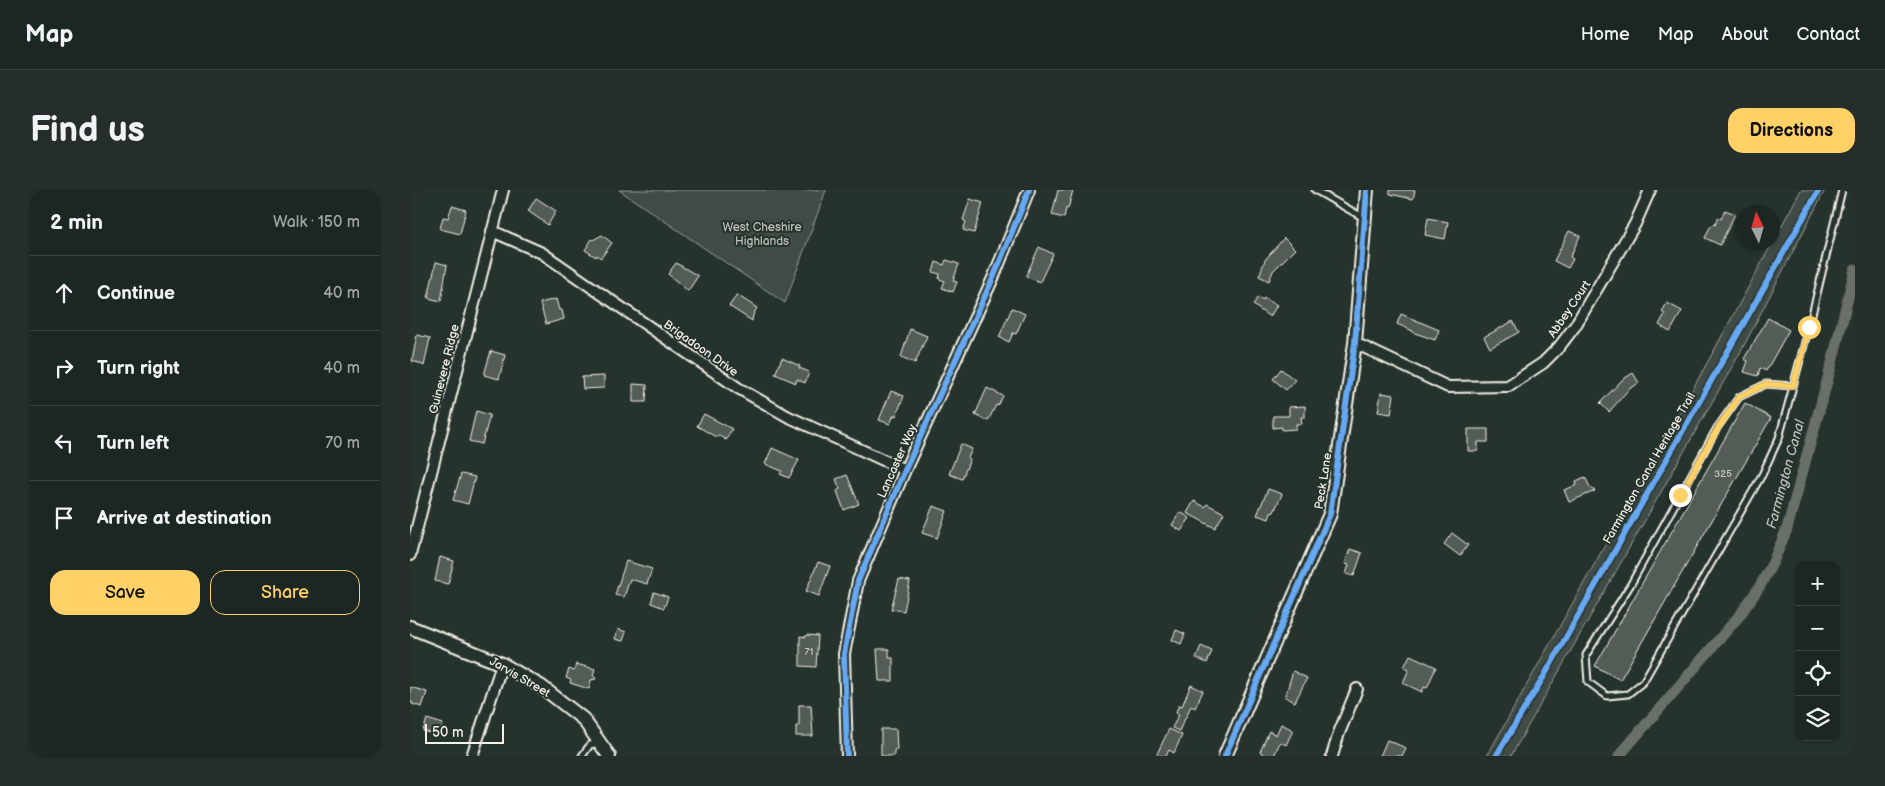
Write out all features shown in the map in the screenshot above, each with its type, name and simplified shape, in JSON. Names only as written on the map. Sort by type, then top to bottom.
[{"type":"street","name":"Guinevere Ridge","points":[[410,555],[503,190]]},
{"type":"street","name":"Lancaster Way","points":[[847,756],[844,654],[858,581],[905,470],[994,276],[1029,190]]},
{"type":"street","name":"Peck Lane","points":[[1225,756],[1330,514],[1356,343],[1367,190]]},
{"type":"street","name":"Abbey Court","points":[[1356,343],[1448,387],[1508,386],[1543,363],[1559,347],[1575,326],[1634,224],[1650,190]]},
{"type":"street","name":"Brigadoon Drive","points":[[492,231],[542,253],[738,388],[787,416],[905,470]]},
{"type":"street","name":"Jarvis Street","points":[[410,628],[502,664],[542,688],[583,719],[609,756]]},
{"type":"street","points":[[472,756],[502,664]]},
{"type":"street","points":[[1332,756],[1339,733],[1357,690]]},
{"type":"lane","points":[[1315,190],[1364,218]]},
{"type":"lane","points":[[1793,386],[1766,384],[1739,397],[1718,428],[1632,584],[1586,655],[1588,682],[1607,696],[1628,694],[1643,682],[1762,475],[1779,438],[1809,327],[1842,190]]},
{"type":"lane","points":[[582,756],[590,745],[600,742]]},
{"type":"green space","name":"West Cheshire Highlands","points":[[619,190],[826,190],[785,303]]},
{"type":"green space","points":[[1801,190],[1825,190],[1740,353],[1511,756],[1487,756],[1768,250],[1780,250],[1780,229]]},
{"type":"building","points":[[1058,190],[1073,190],[1064,218],[1052,215]]},
{"type":"building","points":[[1390,190],[1415,190],[1413,199],[1390,194]]},
{"type":"building","points":[[536,198],[556,211],[548,225],[528,211]]},
{"type":"building","points":[[970,199],[983,203],[974,233],[963,230],[966,222],[963,220]]},
{"type":"building","points":[[452,206],[466,210],[460,234],[440,229],[443,217],[448,218]]},
{"type":"building","points":[[1725,210],[1735,214],[1720,245],[1705,238],[1709,229],[1713,224],[1715,225],[1718,217],[1721,219]]},
{"type":"building","points":[[1428,218],[1448,222],[1445,239],[1425,235]]},
{"type":"building","points":[[1569,231],[1580,236],[1570,257],[1573,259],[1568,268],[1554,261]]},
{"type":"building","points":[[602,235],[612,243],[601,258],[585,250],[592,239]]},
{"type":"building","points":[[1284,238],[1295,249],[1273,271],[1269,281],[1259,276],[1265,260]]},
{"type":"building","points":[[1039,247],[1053,254],[1040,282],[1026,276]]},
{"type":"building","points":[[946,260],[959,264],[953,281],[957,282],[953,292],[942,288],[945,281],[939,279],[940,274],[933,272],[936,262],[944,265]]},
{"type":"building","points":[[436,262],[447,265],[441,301],[428,298]]},
{"type":"building","points":[[676,263],[698,276],[688,291],[668,274]]},
{"type":"building","points":[[737,295],[757,308],[752,321],[729,306]]},
{"type":"building","points":[[1258,297],[1277,305],[1270,317],[1253,305]]},
{"type":"building","points":[[556,299],[564,319],[546,324],[540,303]]},
{"type":"building","points":[[1667,303],[1682,311],[1670,332],[1659,325],[1665,314],[1662,312]]},
{"type":"building","points":[[1012,308],[1025,314],[1016,334],[1013,333],[1009,342],[999,337]]},
{"type":"building","points":[[1401,314],[1439,330],[1435,340],[1412,332],[1397,324]]},
{"type":"building","points":[[1768,318],[1789,330],[1766,371],[1760,368],[1758,376],[1744,372],[1748,361],[1744,359]]},
{"type":"building","points":[[1513,321],[1519,332],[1490,348],[1484,337]]},
{"type":"building","points":[[910,329],[927,336],[915,363],[901,357]]},
{"type":"building","points":[[417,335],[430,338],[424,366],[412,361]]},
{"type":"building","points":[[491,351],[505,355],[499,379],[484,375]]},
{"type":"building","points":[[782,358],[809,372],[805,383],[797,379],[796,383],[775,374]]},
{"type":"building","points":[[1281,369],[1295,380],[1286,390],[1273,379]]},
{"type":"building","points":[[1633,373],[1639,383],[1628,390],[1609,412],[1600,403],[1622,380]]},
{"type":"building","points":[[604,376],[604,388],[583,389],[582,377]]},
{"type":"building","points":[[633,384],[647,385],[646,402],[633,402]]},
{"type":"building","points":[[987,388],[1003,396],[988,421],[975,415]]},
{"type":"building","points":[[891,391],[904,396],[896,416],[894,415],[890,424],[879,420]]},
{"type":"building","points":[[1381,393],[1394,395],[1391,414],[1378,412]]},
{"type":"building","points":[[1745,403],[1771,418],[1620,680],[1595,666]]},
{"type":"building","points":[[1305,406],[1305,417],[1301,417],[1302,424],[1296,424],[1296,429],[1282,430],[1282,427],[1273,428],[1273,416],[1289,416],[1289,407]]},
{"type":"building","points":[[476,411],[490,415],[482,444],[469,441]]},
{"type":"building","points":[[704,414],[732,429],[726,440],[718,435],[716,437],[697,426]]},
{"type":"building","points":[[1468,429],[1488,429],[1488,442],[1478,442],[1478,451],[1468,451]]},
{"type":"building","points":[[961,444],[972,449],[962,479],[949,474]]},
{"type":"building","points":[[772,448],[799,460],[789,478],[780,474],[782,471],[765,464]]},
{"type":"building","points":[[461,474],[475,477],[468,504],[453,500]]},
{"type":"building","points":[[847,475],[859,504],[844,510],[837,491],[840,489],[836,479]]},
{"type":"building","points":[[1585,477],[1590,487],[1595,491],[1569,502],[1564,490],[1577,485],[1576,481]]},
{"type":"building","points":[[1268,489],[1282,494],[1269,519],[1257,515]]},
{"type":"building","points":[[1194,501],[1205,507],[1207,504],[1224,513],[1215,528],[1187,513]]},
{"type":"building","points":[[933,506],[947,511],[937,538],[922,533]]},
{"type":"building","points":[[1180,512],[1190,518],[1181,531],[1172,525]]},
{"type":"building","points":[[1452,533],[1468,545],[1460,556],[1444,544]]},
{"type":"building","points":[[1350,549],[1362,553],[1354,576],[1346,574],[1349,565],[1345,564]]},
{"type":"building","points":[[440,557],[454,561],[448,584],[435,581]]},
{"type":"building","points":[[626,561],[652,569],[647,584],[630,579],[624,597],[615,595]]},
{"type":"building","points":[[818,562],[830,566],[819,596],[806,591]]},
{"type":"building","points":[[899,579],[910,581],[904,611],[891,609]]},
{"type":"building","points":[[654,592],[668,597],[664,608],[651,603]]},
{"type":"building","points":[[618,629],[626,632],[623,641],[615,639]]},
{"type":"building","points":[[1176,630],[1185,634],[1181,644],[1172,640]]},
{"type":"building","points":[[807,635],[818,636],[816,667],[800,666],[800,636],[806,637]]},
{"type":"building","points":[[1201,646],[1212,651],[1207,663],[1196,658]]},
{"type":"building","points":[[877,649],[889,649],[889,658],[893,658],[893,681],[879,681]]},
{"type":"building","points":[[1410,655],[1436,667],[1427,688],[1424,687],[1422,692],[1403,683],[1409,669],[1404,667]]},
{"type":"building","points":[[576,664],[595,669],[593,675],[596,679],[591,680],[589,689],[570,683],[571,680],[566,678],[569,669],[574,671]]},
{"type":"building","points":[[1293,671],[1307,678],[1295,702],[1285,697]]},
{"type":"building","points":[[1191,685],[1203,691],[1195,708],[1191,706],[1179,731],[1172,728],[1179,714],[1176,712],[1179,705],[1182,706]]},
{"type":"building","points":[[410,687],[427,692],[422,707],[412,704],[410,701]]},
{"type":"building","points":[[799,705],[811,705],[813,736],[796,736],[796,726],[799,726]]},
{"type":"building","points":[[427,719],[443,724],[440,736],[423,731]]},
{"type":"building","points":[[1281,724],[1293,730],[1286,745],[1280,742],[1274,756],[1268,756],[1260,752],[1269,731],[1276,735]]},
{"type":"building","points":[[881,729],[896,729],[897,750],[894,750],[894,756],[881,756]]},
{"type":"building","points":[[1169,729],[1182,735],[1174,753],[1169,750],[1166,756],[1156,756]]},
{"type":"building","points":[[1387,740],[1406,748],[1402,756],[1380,756]]},
{"type":"waterway","name":"Farmington Canal","points":[[1619,756],[1740,615],[1760,586],[1773,562],[1787,529],[1832,363],[1855,269]]},
{"type":"cycle path","points":[[847,756],[844,654],[858,581],[905,470],[994,276],[1029,190]]},
{"type":"cycle path","points":[[1225,756],[1330,514],[1355,343],[1367,190]]},
{"type":"cycle path","name":"Farmington Canal Heritage Trail","points":[[1496,756],[1543,678],[1819,190]]},
{"type":"route","points":[[1680,495],[1718,428],[1739,397],[1766,384],[1793,386],[1809,327]]}]
